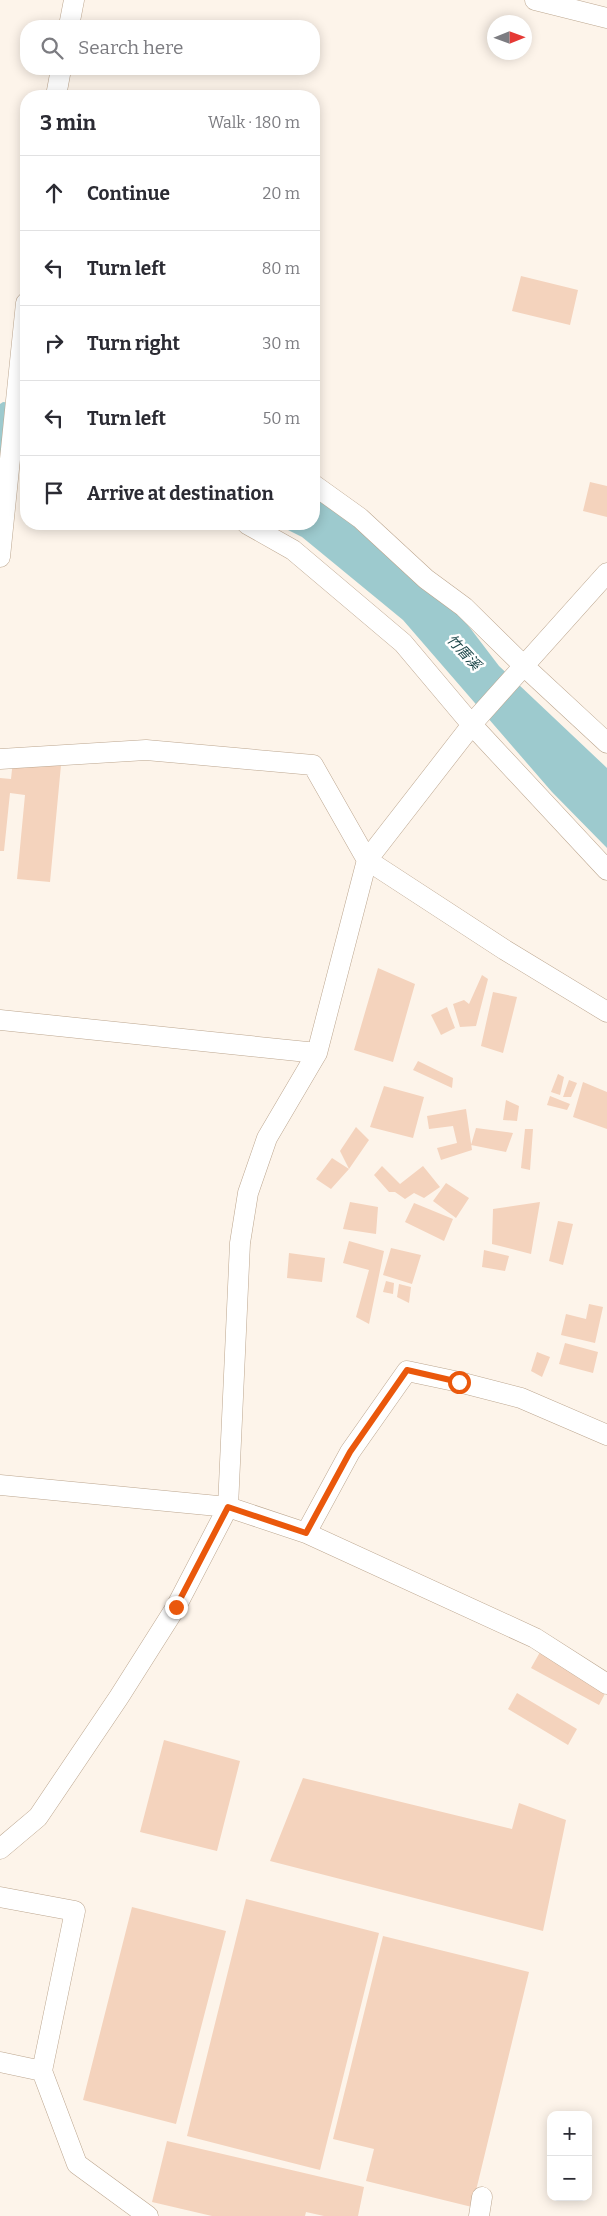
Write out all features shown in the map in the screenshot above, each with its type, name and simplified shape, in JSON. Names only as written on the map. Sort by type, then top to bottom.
[{"type":"street","points":[[70,20],[74,0]]},
{"type":"street","points":[[535,0],[607,18]]},
{"type":"street","points":[[57,90],[60,75]]},
{"type":"street","points":[[0,557],[12,468],[11,387],[20,337]]},
{"type":"street","points":[[320,489],[360,518],[426,579],[464,606],[525,667],[607,744]]},
{"type":"street","points":[[258,530],[293,550],[403,643],[607,870]]},
{"type":"street","points":[[0,1849],[38,1817],[119,1697],[176,1607],[228,1507],[240,1242],[248,1193],[267,1138],[317,1053],[367,860],[475,721],[607,573]]},
{"type":"street","points":[[0,759],[146,750],[313,765],[367,860],[505,950],[607,1012]]},
{"type":"street","points":[[0,1020],[317,1053]]},
{"type":"street","points":[[306,1533],[350,1452],[407,1370],[521,1398],[607,1436]]},
{"type":"street","points":[[0,1485],[228,1507],[306,1533],[535,1638],[607,1684]]},
{"type":"street","points":[[0,1897],[75,1911],[42,2072],[77,2164],[148,2216]]},
{"type":"street","points":[[0,2062],[42,2072]]},
{"type":"water","points":[[3,402],[20,403],[20,448],[0,453],[0,404]]},
{"type":"water","name":"竹厝溪","points":[[320,495],[448,599],[499,666],[607,768],[607,848],[552,792],[403,620],[302,537],[288,530],[320,530]]},
{"type":"building","points":[[521,276],[578,290],[570,325],[512,311]]},
{"type":"building","points":[[590,482],[607,486],[607,517],[583,511]]},
{"type":"building","points":[[13,760],[61,765],[50,882],[17,879],[25,795],[10,793],[4,851],[0,851],[0,778],[11,779]]},
{"type":"building","points":[[378,968],[415,984],[393,1062],[354,1050]]},
{"type":"building","points":[[482,975],[488,979],[476,1026],[460,1027],[453,1004],[464,1000],[469,1004]]},
{"type":"building","points":[[493,992],[517,997],[503,1053],[481,1046]]},
{"type":"building","points":[[447,1007],[455,1028],[441,1035],[431,1015]]},
{"type":"building","points":[[418,1061],[453,1078],[452,1088],[413,1070]]},
{"type":"building","points":[[558,1074],[564,1077],[560,1095],[551,1092]]},
{"type":"building","points":[[569,1080],[577,1083],[571,1097],[563,1097]]},
{"type":"building","points":[[583,1082],[607,1092],[607,1129],[573,1117]]},
{"type":"building","points":[[384,1086],[424,1097],[413,1138],[370,1127]]},
{"type":"building","points":[[550,1096],[570,1104],[567,1110],[547,1105]]},
{"type":"building","points":[[506,1100],[519,1106],[517,1121],[503,1120]]},
{"type":"building","points":[[466,1109],[472,1150],[441,1160],[437,1148],[457,1143],[453,1126],[429,1129],[427,1116]]},
{"type":"building","points":[[356,1127],[369,1140],[349,1169],[340,1151]]},
{"type":"building","points":[[476,1128],[513,1133],[506,1152],[471,1145]]},
{"type":"building","points":[[525,1129],[533,1129],[530,1170],[521,1168]]},
{"type":"building","points":[[332,1158],[349,1169],[331,1189],[316,1179]]},
{"type":"building","points":[[382,1166],[400,1184],[423,1166],[440,1187],[424,1198],[414,1193],[405,1199],[395,1192],[389,1192],[374,1175]]},
{"type":"building","points":[[446,1183],[469,1198],[456,1218],[433,1201]]},
{"type":"building","points":[[350,1202],[378,1207],[376,1234],[343,1229]]},
{"type":"building","points":[[540,1202],[531,1254],[492,1244],[493,1209]]},
{"type":"building","points":[[414,1203],[453,1219],[444,1241],[405,1222]]},
{"type":"building","points":[[558,1221],[573,1224],[563,1265],[549,1261]]},
{"type":"building","points":[[349,1241],[384,1251],[369,1324],[356,1317],[369,1270],[343,1263]]},
{"type":"building","points":[[391,1248],[421,1255],[412,1284],[383,1275]]},
{"type":"building","points":[[484,1250],[509,1256],[505,1271],[482,1267]]},
{"type":"building","points":[[289,1253],[325,1258],[322,1282],[287,1278]]},
{"type":"building","points":[[386,1281],[394,1283],[393,1294],[383,1292]]},
{"type":"building","points":[[399,1284],[411,1287],[409,1303],[397,1297]]},
{"type":"building","points":[[589,1304],[603,1307],[595,1343],[561,1335],[566,1314],[586,1319]]},
{"type":"building","points":[[565,1343],[598,1352],[593,1373],[559,1364]]},
{"type":"building","points":[[537,1352],[550,1357],[542,1377],[531,1371]]},
{"type":"building","points":[[544,1645],[607,1690],[599,1705],[531,1668]]},
{"type":"building","points":[[517,1693],[577,1729],[568,1745],[508,1709]]},
{"type":"building","points":[[164,1740],[240,1761],[217,1851],[140,1832]]},
{"type":"building","points":[[303,1778],[512,1829],[519,1803],[566,1820],[543,1931],[270,1861]]},
{"type":"building","points":[[246,1899],[379,1933],[320,2170],[187,2136]]},
{"type":"building","points":[[132,1907],[226,1931],[176,2124],[83,2100]]},
{"type":"building","points":[[383,1936],[529,1972],[472,2207],[366,2181],[374,2149],[333,2139]]},
{"type":"building","points":[[167,2141],[364,2187],[358,2216],[324,2216],[306,2212],[305,2216],[212,2216],[152,2202]]},
{"type":"route","points":[[176,1607],[228,1507],[306,1533],[350,1452],[407,1370],[459,1382]]}]
